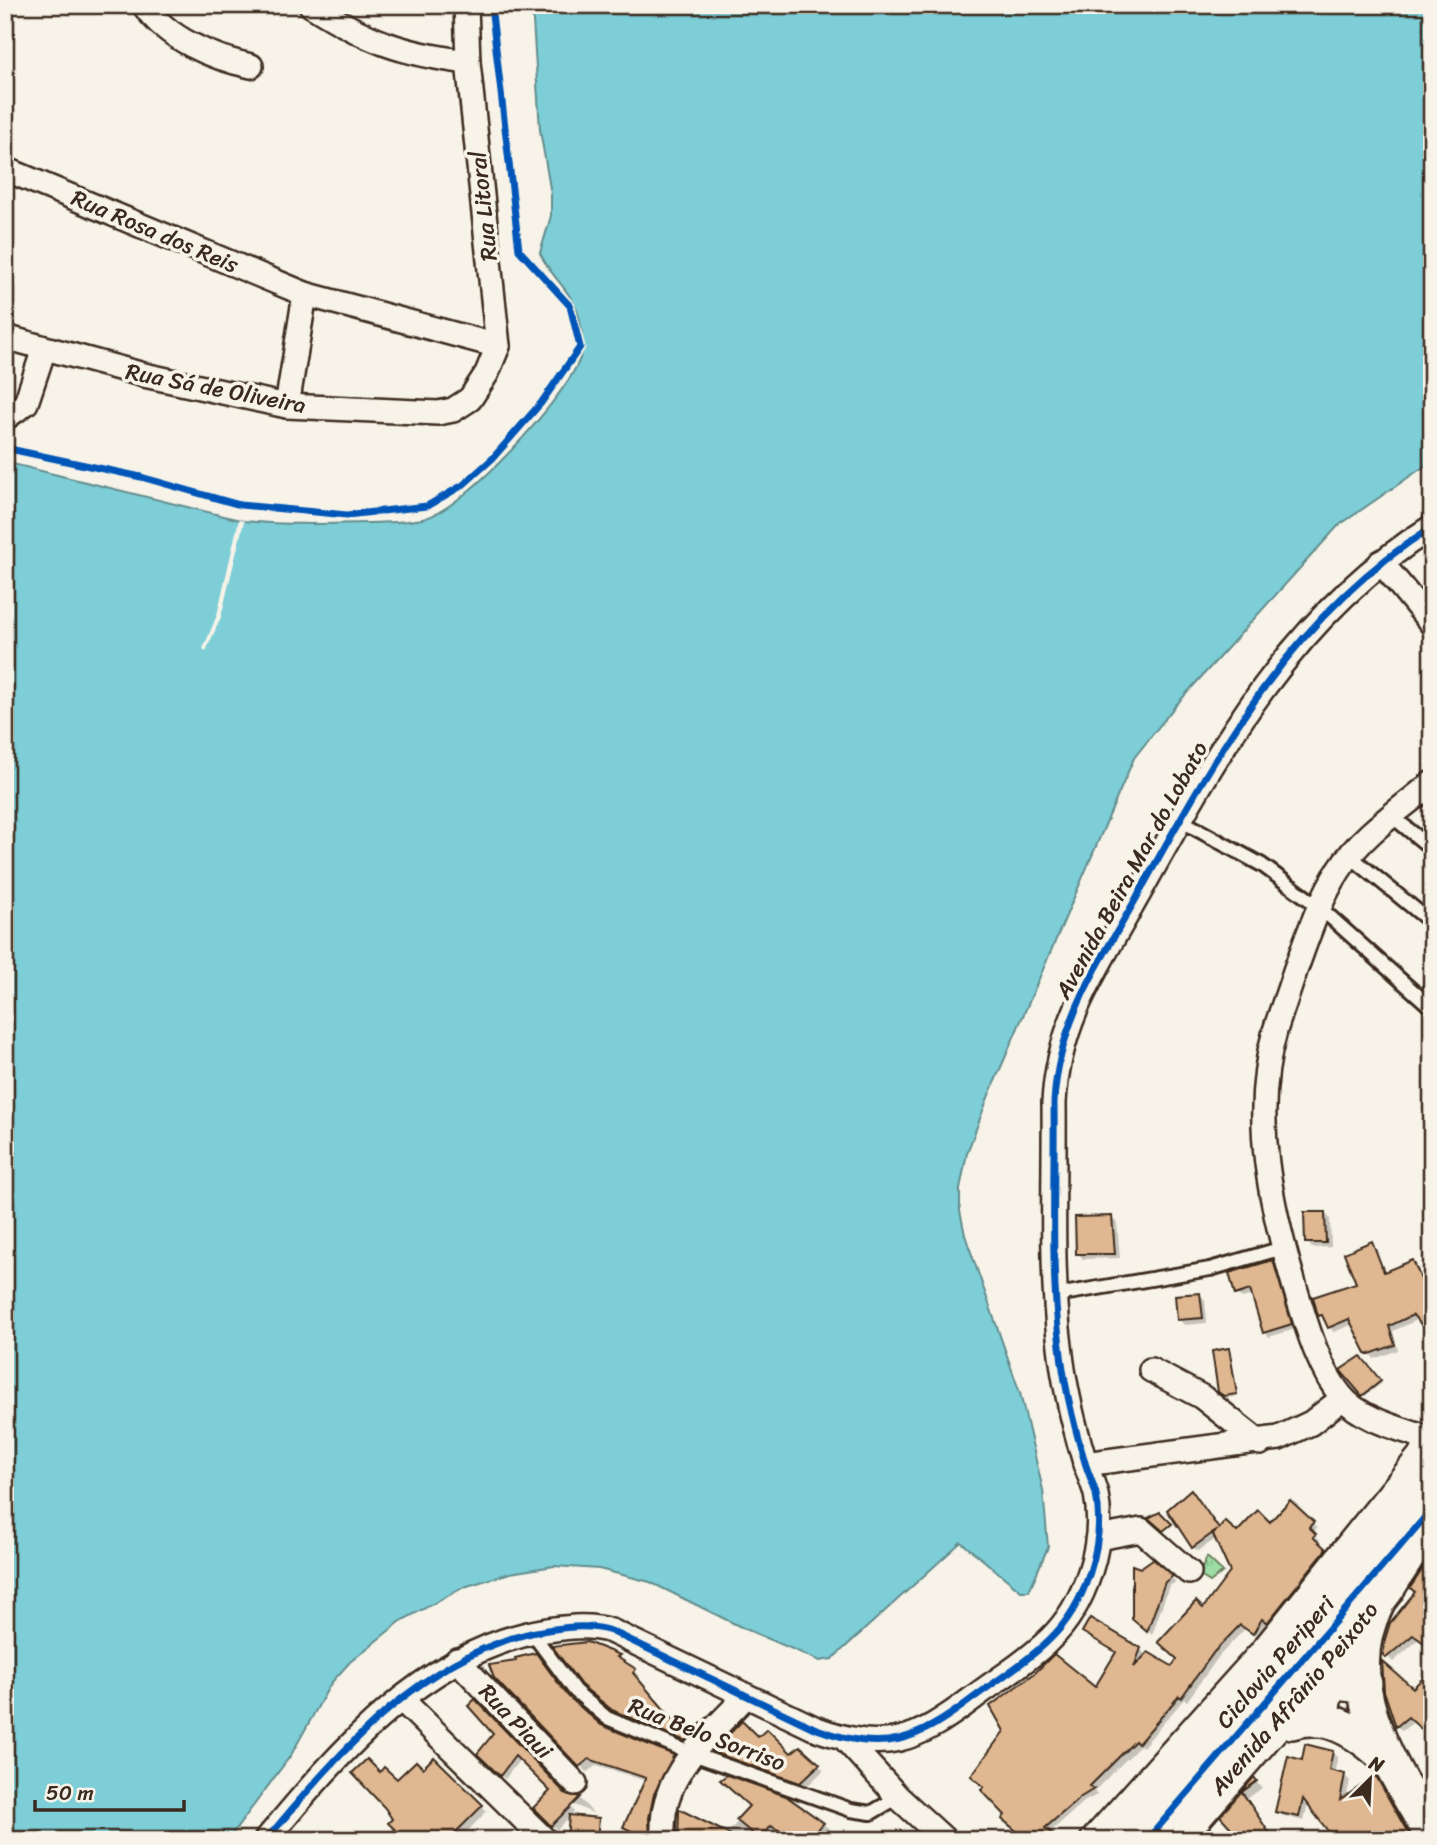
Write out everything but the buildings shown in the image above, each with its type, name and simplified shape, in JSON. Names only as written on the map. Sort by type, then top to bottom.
[{"type":"main road","name":"Avenida Afrânio Peixoto","points":[[1125,1840],[1432,1483]]},
{"type":"main road","name":"Avenida Afrânio Peixoto","points":[[1172,1840],[1261,1739],[1323,1677],[1432,1515]]},
{"type":"main road","points":[[1384,1590],[1374,1611],[1366,1640],[1363,1684],[1386,1758],[1432,1835]]},
{"type":"main road","points":[[1289,1649],[1323,1677],[1363,1684]]},
{"type":"main road","points":[[1318,1718],[1323,1677]]},
{"type":"main road","points":[[1261,1739],[1295,1720],[1318,1718],[1364,1738],[1386,1758]]},
{"type":"street","points":[[144,5],[169,30],[218,58],[251,66]]},
{"type":"street","points":[[311,5],[372,41],[423,56],[468,62]]},
{"type":"street","name":"Rua Litoral","points":[[466,5],[468,62],[498,346]]},
{"type":"street","name":"Rua Rosa dos Reis","points":[[5,169],[305,294],[498,346]]},
{"type":"street","points":[[287,406],[305,294]]},
{"type":"street","name":"Rua Sá de Oliveira","points":[[5,337],[144,375],[287,406],[438,413],[453,410],[470,399],[487,373],[498,346]]},
{"type":"street","points":[[5,418],[26,403],[44,349]]},
{"type":"street","name":"Avenida Beira Mar do Lobato","points":[[266,1840],[325,1771],[401,1699],[457,1660],[532,1633],[579,1626],[611,1630],[745,1697],[846,1740],[886,1743],[917,1735],[944,1720],[1050,1640],[1077,1600],[1091,1568],[1098,1538],[1096,1496],[1085,1464],[1062,1368],[1057,1295],[1054,1103],[1056,1072],[1072,1013],[1218,753],[1270,677],[1381,562],[1432,527]]},
{"type":"street","points":[[1381,562],[1432,624]]},
{"type":"street","points":[[1092,1840],[1261,1651],[1432,1440],[1369,1415],[1343,1398],[1326,1373],[1283,1248],[1264,1146],[1265,1088],[1274,1033],[1318,906],[1350,856],[1365,838],[1432,783]]},
{"type":"street","points":[[1151,1370],[1202,1397],[1260,1443]]},
{"type":"street","points":[[1085,1464],[1260,1443],[1303,1428],[1343,1398]]},
{"type":"street","points":[[1098,1538],[1141,1530],[1189,1572]]},
{"type":"street","name":"Rua Piaui","points":[[457,1660],[575,1783]]},
{"type":"street","points":[[664,1840],[671,1787],[692,1754],[745,1697]]},
{"type":"street","points":[[401,1699],[545,1840]]},
{"type":"street","points":[[846,1740],[898,1797],[944,1840]]},
{"type":"lane","points":[[1392,816],[1432,849]]},
{"type":"lane","points":[[1180,820],[1262,865],[1318,906],[1432,1008]]},
{"type":"lane","points":[[1350,856],[1432,923]]},
{"type":"lane","points":[[1057,1295],[1210,1269],[1283,1248]]},
{"type":"lane","name":"Rua Belo Sorriso","points":[[532,1633],[575,1691],[607,1718],[692,1754],[850,1810],[871,1812],[898,1797]]},
{"type":"green space","points":[[1207,1557],[1223,1572],[1210,1582],[1199,1575]]},
{"type":"water","points":[[532,5],[1432,5],[1432,461],[1338,526],[1176,705],[1134,758],[989,1095],[967,1153],[960,1189],[960,1211],[965,1235],[1020,1393],[1043,1490],[1048,1547],[1029,1591],[1021,1591],[961,1542],[832,1659],[820,1661],[741,1627],[650,1582],[599,1569],[554,1566],[510,1573],[464,1587],[401,1621],[350,1662],[331,1683],[291,1755],[228,1840],[5,1840],[5,462],[244,521],[321,524],[411,521],[426,518],[444,509],[465,494],[533,427],[568,381],[578,363],[582,348],[582,331],[577,311],[540,253],[551,216],[551,194],[540,130]]},
{"type":"pier","points":[[239,519],[244,521],[221,617],[206,651],[203,649],[217,615]]},
{"type":"cycle path","points":[[5,448],[141,477],[240,505],[347,515],[427,506],[463,485],[492,459],[541,403],[580,347],[570,306],[519,250],[491,5]]},
{"type":"cycle path","points":[[266,1840],[324,1772],[389,1709],[425,1681],[463,1658],[504,1641],[571,1627],[595,1627],[611,1631],[814,1728],[839,1736],[880,1742],[916,1734],[934,1725],[1031,1656],[1062,1626],[1073,1610],[1090,1573],[1098,1533],[1096,1494],[1066,1389],[1057,1317],[1054,1103],[1063,1045],[1095,970],[1197,790],[1261,691],[1298,645],[1338,602],[1382,562],[1432,527]]},
{"type":"cycle path","name":"Ciclovia Periperi","points":[[1147,1840],[1432,1509]]}]
